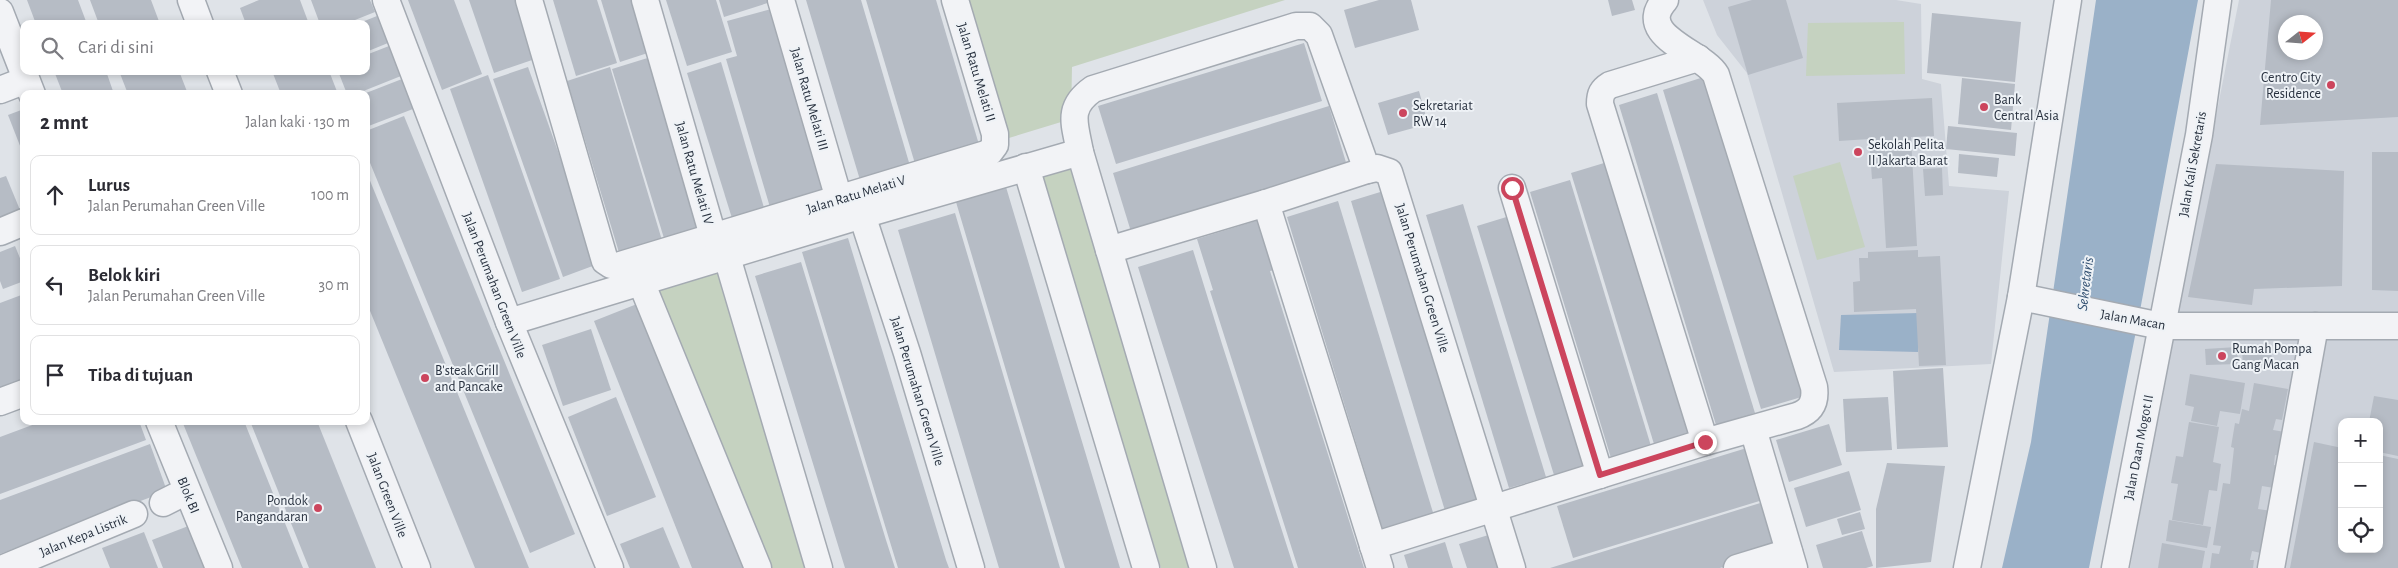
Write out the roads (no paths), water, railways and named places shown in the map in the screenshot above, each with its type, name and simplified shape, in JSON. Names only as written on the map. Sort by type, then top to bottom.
[{"type":"street","points":[[191,0],[198,20]]},
{"type":"street","name":"Jalan Perumahan Green Ville","points":[[386,0],[509,322],[610,568]]},
{"type":"street","name":"Jalan Ratu Melati IV","points":[[529,0],[605,261],[611,265],[618,266],[720,246],[645,0]]},
{"type":"street","name":"Jalan Ratu Melati III","points":[[781,0],[839,199]]},
{"type":"street","name":"Jalan Ratu Melati II","points":[[955,0],[996,134],[995,145]]},
{"type":"street","points":[[1266,203],[1377,557],[1493,509],[1705,442],[1806,413],[1812,406],[1815,396],[1814,387],[1716,75],[1712,68],[1670,41],[1662,32],[1658,18],[1660,6],[1665,0]]},
{"type":"street","points":[[1967,568],[2025,298],[2068,0]]},
{"type":"street","name":"Jalan Kali Sekretaris","points":[[2154,325],[2199,135],[2218,0]]},
{"type":"street","points":[[0,12],[20,64]]},
{"type":"street","points":[[1203,568],[1080,152],[1074,120],[1075,108],[1082,97],[1093,89],[1296,26],[1310,26],[1319,35],[1367,170]]},
{"type":"street","points":[[1698,58],[1610,85],[1600,95],[1600,104],[1705,442]]},
{"type":"street","points":[[0,90],[29,87],[24,75]]},
{"type":"street","points":[[222,75],[227,90]]},
{"type":"street","name":"Jalan Ratu Melati V","points":[[720,246],[839,199],[989,153],[995,145]]},
{"type":"street","points":[[509,322],[641,282],[720,246],[862,215],[1080,152]]},
{"type":"street","points":[[1026,167],[1146,568]]},
{"type":"street","name":"Jalan Perumahan Green Ville","points":[[1109,250],[1266,203],[1367,170],[1377,168],[1391,174],[1512,568]]},
{"type":"street","points":[[1512,188],[1600,475]]},
{"type":"street","name":"Jalan Perumahan Green Ville","points":[[862,215],[907,353],[971,568]]},
{"type":"street","points":[[0,232],[20,224]]},
{"type":"street","points":[[720,246],[819,568]]},
{"type":"street","points":[[641,282],[758,568]]},
{"type":"street","name":"Jalan Macan","points":[[2025,298],[2154,325],[2398,326]]},
{"type":"street","name":"Jalan Daan Mogot II","points":[[2115,568],[2154,325]]},
{"type":"street","points":[[2271,568],[2315,326]]},
{"type":"street","points":[[0,402],[20,394]]},
{"type":"street","name":"Blok BI","points":[[161,425],[219,568]]},
{"type":"street","name":"Jalan Green Ville","points":[[362,425],[417,568]]},
{"type":"street","points":[[1737,568],[1792,560],[1752,429]]},
{"type":"street","points":[[163,503],[188,491]]},
{"type":"street","name":"Jalan Kepa Listrik","points":[[4,568],[134,514]]},
{"type":"water","name":"Sekretaris","points":[[2096,0],[2198,0],[2139,316],[2089,568],[2002,568],[2031,442]]},
{"type":"water","points":[[1918,313],[1918,352],[1839,350],[1841,315]]},
{"type":"place","name":"Centro City Residence","points":[[2331,85]]},
{"type":"place","name":"Bank Central Asia","points":[[1984,107]]},
{"type":"place","name":"Sekretariat RW 14","points":[[1403,113]]},
{"type":"place","name":"Sekolah Pelita II Jakarta Barat","points":[[1858,152]]},
{"type":"place","name":"Rumah Pompa Gang Macan","points":[[2222,356]]},
{"type":"place","name":"B'steak Grill and Pancake","points":[[425,378]]},
{"type":"place","name":"Pondok Pangandaran","points":[[318,508]]}]
